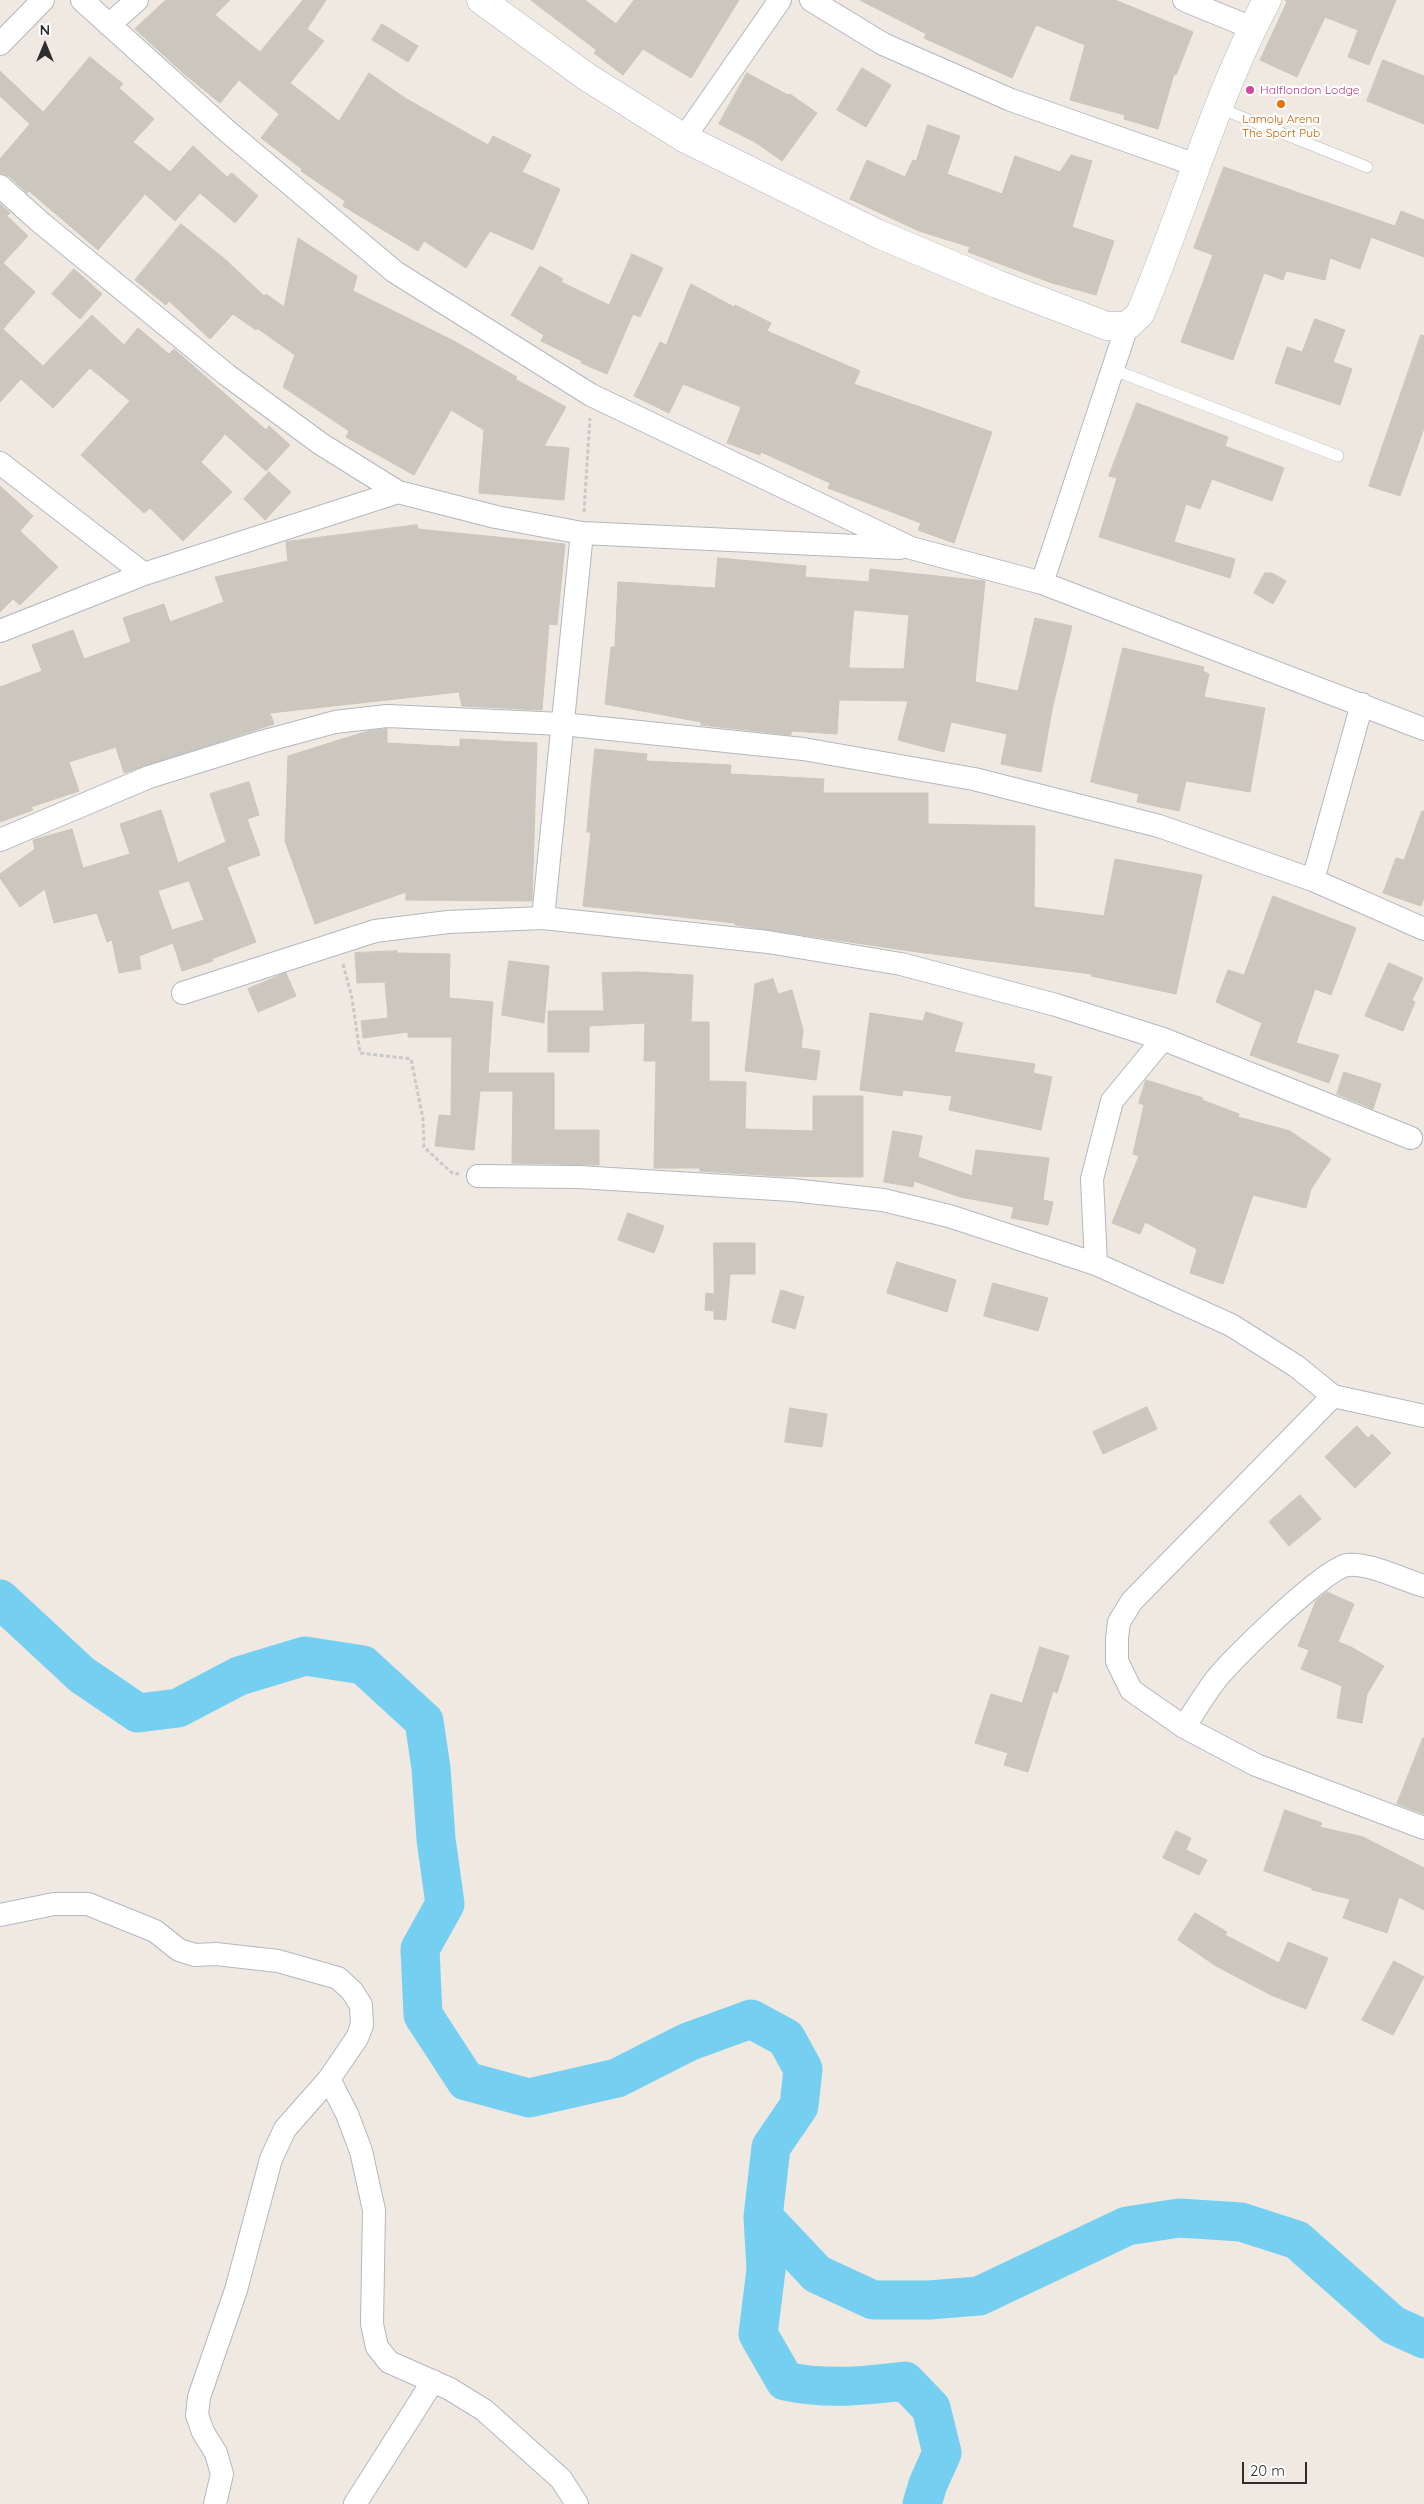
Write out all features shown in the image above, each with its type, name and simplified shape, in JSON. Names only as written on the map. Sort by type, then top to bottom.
[{"type":"street","points":[[0,44],[43,0]]},
{"type":"street","points":[[82,0],[227,131],[395,272],[591,395],[910,548],[1042,583],[1424,729]]},
{"type":"street","points":[[109,25],[137,0]]},
{"type":"street","points":[[481,0],[587,77],[684,138],[876,233],[979,277],[1107,326],[1127,326]]},
{"type":"street","points":[[684,138],[780,0]]},
{"type":"street","points":[[811,0],[883,44],[1011,100],[1196,165]]},
{"type":"street","points":[[1184,0],[1252,28]]},
{"type":"street","points":[[1042,583],[1127,326],[1140,314],[1144,306],[1196,165],[1252,28],[1267,0]]},
{"type":"street","points":[[0,186],[40,222],[227,375],[321,444],[398,492],[496,517],[582,533],[910,548]]},
{"type":"street","points":[[0,464],[144,574]]},
{"type":"street","points":[[0,631],[144,574],[398,492]]},
{"type":"street","points":[[543,918],[582,533]]},
{"type":"street","points":[[1313,880],[1362,704]]},
{"type":"street","points":[[0,840],[149,777],[261,742],[335,722],[387,716],[562,724],[803,749],[974,779],[1159,826],[1313,880],[1424,929]]},
{"type":"street","points":[[183,993],[363,934],[448,922],[543,918],[768,942],[901,964],[1056,1005],[1163,1039],[1411,1138]]},
{"type":"street","points":[[1096,1264],[1092,1179],[1112,1102],[1163,1039]]},
{"type":"street","points":[[478,1176],[578,1177],[792,1190],[883,1200],[949,1216],[1096,1264],[1231,1325],[1296,1366],[1333,1396],[1424,1416]]},
{"type":"street","points":[[1333,1396],[1132,1601],[1119,1622],[1116,1638],[1117,1661],[1131,1690],[1184,1727],[1256,1765],[1424,1828]]},
{"type":"street","points":[[1184,1727],[1215,1681],[1278,1618],[1329,1572],[1347,1565],[1363,1566],[1424,1586]]},
{"type":"street","points":[[0,1915],[54,1904],[88,1904],[155,1931],[179,1950],[195,1955],[216,1954],[278,1961],[338,1978],[352,1991],[361,2005],[362,2026],[357,2038],[329,2079],[285,2129],[271,2159],[236,2290],[199,2397],[197,2414],[203,2432],[216,2453],[222,2474],[215,2504]]},
{"type":"street","points":[[329,2079],[347,2114],[361,2151],[374,2210],[372,2324],[376,2347],[389,2362],[433,2381],[484,2410],[561,2480],[577,2504]]},
{"type":"street","points":[[355,2504],[433,2381]]},
{"type":"lane","points":[[1219,108],[1367,167]]},
{"type":"lane","points":[[1114,370],[1338,456]]},
{"type":"path","points":[[582,533],[591,395]]},
{"type":"path","points":[[363,934],[343,964],[352,998],[360,1053],[411,1059],[423,1119],[424,1147],[452,1173],[478,1176]]},
{"type":"building","points":[[166,0],[230,0],[215,15],[260,52],[303,0],[326,0],[307,29],[324,41],[290,83],[339,121],[369,73],[405,98],[488,145],[493,136],[531,155],[522,172],[560,189],[533,250],[490,231],[466,268],[424,241],[418,251],[343,206],[345,201],[301,171],[302,169],[261,138],[279,114],[239,80],[220,103],[183,73],[135,29]]},
{"type":"building","points":[[531,0],[585,0],[616,24],[634,0],[739,0],[691,78],[643,49],[623,75],[594,53],[596,50]]},
{"type":"building","points":[[860,0],[1115,0],[1193,32],[1176,75],[1174,74],[1158,129],[1124,119],[1125,115],[1070,100],[1085,45],[1036,25],[1012,78],[924,38],[926,34]]},
{"type":"building","points":[[1285,0],[1396,0],[1369,65],[1348,57],[1358,30],[1325,17],[1297,77],[1260,60],[1287,2]]},
{"type":"building","points":[[382,24],[418,46],[408,62],[372,40]]},
{"type":"building","points":[[90,57],[123,84],[119,88],[154,119],[133,142],[170,172],[193,146],[227,177],[232,173],[258,196],[235,223],[200,193],[175,221],[145,194],[98,250],[29,191],[27,193],[9,176],[0,173],[0,159],[30,124],[0,96],[0,71],[43,112]]},
{"type":"building","points":[[1383,60],[1424,76],[1424,124],[1367,101]]},
{"type":"building","points":[[862,68],[891,85],[866,127],[837,110]]},
{"type":"building","points":[[747,73],[788,95],[790,94],[817,113],[782,161],[755,142],[719,124]]},
{"type":"building","points":[[928,125],[960,136],[947,174],[1002,194],[1015,156],[1060,172],[1071,155],[1092,161],[1072,227],[1114,241],[1096,295],[1052,283],[968,252],[970,247],[919,231],[850,199],[867,160],[905,177],[913,160],[916,161]]},
{"type":"building","points":[[1224,167],[1395,226],[1401,211],[1424,220],[1424,257],[1371,237],[1360,269],[1330,258],[1325,280],[1286,271],[1283,280],[1264,273],[1233,360],[1181,342],[1213,255],[1194,248]]},
{"type":"building","points":[[0,204],[10,213],[7,216],[28,236],[3,263],[35,292],[3,329],[43,366],[92,315],[124,345],[138,328],[169,354],[174,349],[266,430],[269,426],[290,445],[266,471],[225,434],[201,462],[232,492],[183,541],[150,508],[144,513],[81,455],[130,401],[90,368],[53,408],[21,379],[0,402]]},
{"type":"building","points":[[181,224],[226,260],[264,296],[266,294],[284,307],[298,238],[357,276],[353,291],[454,341],[517,377],[515,379],[566,407],[544,446],[569,448],[564,500],[479,493],[484,430],[451,410],[414,475],[346,437],[349,431],[283,387],[295,355],[257,328],[256,330],[233,314],[210,339],[169,301],[166,305],[135,280]]},
{"type":"building","points":[[632,254],[663,268],[640,317],[633,314],[607,374],[581,363],[582,361],[541,341],[544,335],[511,315],[540,266],[563,279],[561,282],[609,305]]},
{"type":"building","points":[[74,269],[102,294],[80,319],[52,294]]},
{"type":"building","points":[[691,284],[734,307],[735,305],[771,323],[767,331],[860,371],[854,384],[992,432],[954,543],[918,530],[921,523],[828,488],[830,483],[761,452],[760,455],[727,443],[741,407],[683,384],[669,413],[634,396],[660,342],[666,345]]},
{"type":"building","points":[[1315,319],[1345,330],[1333,362],[1352,369],[1340,405],[1275,383],[1287,347],[1302,352]]},
{"type":"building","points":[[1421,335],[1424,336],[1424,428],[1400,496],[1369,486]]},
{"type":"building","points":[[1137,403],[1228,437],[1225,446],[1284,468],[1272,501],[1212,479],[1200,509],[1186,504],[1174,542],[1235,559],[1230,578],[1099,537],[1117,478],[1109,476]]},
{"type":"building","points":[[269,472],[291,492],[265,520],[244,499]]},
{"type":"building","points":[[0,486],[33,516],[20,531],[58,567],[20,605],[13,599],[0,612]]},
{"type":"building","points":[[417,525],[418,529],[565,544],[557,625],[549,624],[542,710],[462,706],[459,692],[270,713],[274,724],[124,773],[116,747],[69,762],[79,791],[31,807],[33,810],[0,822],[0,687],[42,671],[32,645],[73,630],[84,659],[131,642],[123,618],[164,604],[170,622],[224,602],[215,577],[288,561],[286,542]]},
{"type":"building","points":[[718,558],[806,566],[805,577],[869,582],[870,569],[985,581],[975,682],[1018,691],[1035,618],[1072,626],[1052,710],[1041,772],[1001,764],[1007,734],[951,722],[944,752],[898,740],[908,701],[839,700],[837,734],[791,731],[791,735],[701,725],[701,722],[605,704],[611,647],[615,647],[618,582],[715,588]],"holes":[[[854,610],[909,615],[904,669],[849,668]]]},
{"type":"building","points":[[1265,573],[1272,573],[1286,581],[1273,604],[1254,593]]},
{"type":"building","points":[[1123,648],[1204,667],[1203,671],[1209,674],[1204,697],[1265,708],[1250,792],[1186,781],[1179,811],[1137,802],[1139,794],[1091,782]]},
{"type":"building","points":[[387,729],[387,743],[460,747],[460,739],[537,743],[532,901],[406,900],[406,892],[315,924],[285,841],[288,756],[368,731]]},
{"type":"building","points":[[595,749],[647,754],[646,761],[731,765],[730,774],[824,779],[823,793],[928,793],[928,824],[1035,826],[1034,907],[1104,916],[1115,859],[1202,875],[1176,994],[1091,976],[1092,974],[917,952],[735,925],[735,923],[583,906],[591,832],[587,832]]},
{"type":"building","points":[[249,782],[259,815],[247,819],[260,855],[227,867],[256,942],[212,959],[213,961],[182,971],[173,943],[139,956],[141,969],[119,973],[112,940],[107,942],[97,913],[54,923],[45,889],[20,907],[0,878],[0,874],[35,849],[33,840],[72,829],[83,868],[130,854],[120,824],[161,810],[178,863],[226,842],[210,794]],"holes":[[[189,881],[204,920],[172,930],[158,891]]]},
{"type":"building","points":[[1422,811],[1424,811],[1424,897],[1421,906],[1383,893],[1396,858],[1404,860]]},
{"type":"building","points":[[1273,896],[1356,928],[1331,995],[1315,989],[1296,1043],[1339,1055],[1329,1083],[1250,1055],[1262,1023],[1216,1002],[1228,970],[1244,975]]},
{"type":"building","points":[[397,951],[397,953],[450,954],[449,998],[493,1002],[488,1073],[554,1073],[554,1130],[599,1130],[599,1165],[512,1163],[513,1091],[480,1091],[474,1150],[435,1146],[439,1115],[451,1116],[452,1037],[408,1037],[408,1032],[363,1038],[361,1021],[388,1018],[385,982],[357,983],[355,953]]},
{"type":"building","points":[[509,961],[549,966],[544,1023],[502,1015]]},
{"type":"building","points":[[1389,963],[1423,978],[1412,1000],[1415,1002],[1403,1031],[1365,1016]]},
{"type":"building","points":[[637,972],[693,975],[691,1022],[709,1022],[709,1081],[746,1082],[745,1129],[813,1131],[813,1096],[863,1096],[863,1177],[778,1176],[700,1171],[700,1168],[654,1168],[656,1061],[644,1061],[645,1023],[589,1026],[589,1052],[548,1052],[548,1011],[604,1011],[602,973]]},
{"type":"building","points":[[286,973],[296,996],[258,1012],[248,989]]},
{"type":"building","points":[[773,979],[778,994],[792,990],[803,1030],[801,1048],[820,1051],[816,1080],[745,1071],[755,984]]},
{"type":"building","points":[[926,1012],[963,1023],[954,1052],[1035,1064],[1033,1073],[1052,1077],[1041,1130],[949,1110],[952,1096],[903,1090],[902,1096],[860,1090],[870,1013],[923,1021]]},
{"type":"building","points":[[1344,1072],[1381,1084],[1373,1109],[1337,1094]]},
{"type":"building","points":[[1146,1080],[1203,1098],[1202,1100],[1239,1114],[1238,1117],[1290,1131],[1331,1159],[1311,1189],[1306,1208],[1253,1195],[1223,1284],[1190,1273],[1197,1249],[1145,1222],[1140,1234],[1112,1223],[1139,1156],[1133,1154],[1144,1105],[1139,1103]]},
{"type":"building","points":[[893,1131],[922,1136],[918,1157],[972,1176],[976,1150],[1049,1158],[1043,1200],[1053,1202],[1048,1225],[1011,1218],[1014,1207],[960,1197],[914,1181],[913,1187],[884,1182]]},
{"type":"building","points":[[628,1213],[664,1226],[654,1253],[618,1240]]},
{"type":"building","points":[[714,1243],[755,1243],[755,1274],[730,1274],[726,1320],[714,1319],[714,1311],[705,1310],[706,1293],[714,1294]]},
{"type":"building","points":[[897,1262],[956,1280],[947,1312],[887,1293]]},
{"type":"building","points":[[993,1283],[1048,1298],[1038,1331],[984,1316]]},
{"type":"building","points":[[781,1290],[804,1297],[795,1329],[772,1322]]},
{"type":"building","points":[[1147,1407],[1157,1429],[1103,1454],[1093,1432]]},
{"type":"building","points":[[790,1408],[827,1414],[822,1447],[785,1442]]},
{"type":"building","points":[[1357,1426],[1368,1438],[1372,1434],[1391,1453],[1355,1488],[1325,1457]]},
{"type":"building","points":[[1300,1495],[1321,1519],[1289,1546],[1269,1522]]},
{"type":"building","points":[[1327,1592],[1354,1604],[1338,1642],[1351,1647],[1384,1666],[1367,1694],[1362,1723],[1337,1718],[1342,1686],[1301,1669],[1309,1650],[1298,1646],[1316,1601]]},
{"type":"building","points":[[1040,1647],[1069,1656],[1057,1693],[1053,1691],[1028,1772],[1004,1765],[1008,1753],[975,1743],[991,1694],[1022,1703]]},
{"type":"building","points":[[1424,1738],[1424,1814],[1397,1804]]},
{"type":"building","points":[[1285,1810],[1322,1823],[1320,1827],[1363,1837],[1424,1868],[1424,1910],[1399,1897],[1387,1933],[1343,1918],[1350,1899],[1312,1890],[1312,1888],[1264,1871]]},
{"type":"building","points":[[1176,1831],[1191,1838],[1186,1850],[1207,1860],[1199,1875],[1163,1858]]},
{"type":"building","points":[[1195,1913],[1227,1932],[1225,1935],[1279,1963],[1288,1942],[1328,1958],[1306,2009],[1271,1995],[1216,1966],[1178,1940]]},
{"type":"building","points":[[1394,1961],[1424,1977],[1393,2035],[1362,2020]]},
{"type":"waterway","points":[[0,1599],[82,1675],[138,1713],[178,1708],[239,1676],[305,1656],[363,1665],[424,1721],[431,1768],[436,1839],[445,1904],[420,1949],[423,2015],[466,2081],[529,2098],[617,2078],[688,2042],[751,2019],[786,2038],[803,2069],[799,2106],[771,2147],[763,2217],[766,2270],[758,2334],[785,2381],[815,2386],[860,2386],[905,2381],[931,2408],[942,2453],[928,2484],[922,2504]]},
{"type":"waterway","points":[[763,2217],[817,2274],[873,2300],[929,2300],[979,2296],[1127,2226],[1179,2218],[1241,2222],[1297,2240],[1393,2325],[1424,2339]]},
{"type":"place","name":"Halflondon Lodge","points":[[1250,90]]},
{"type":"place","name":"Lamoly Arena The Sport Pub","points":[[1281,104]]}]
